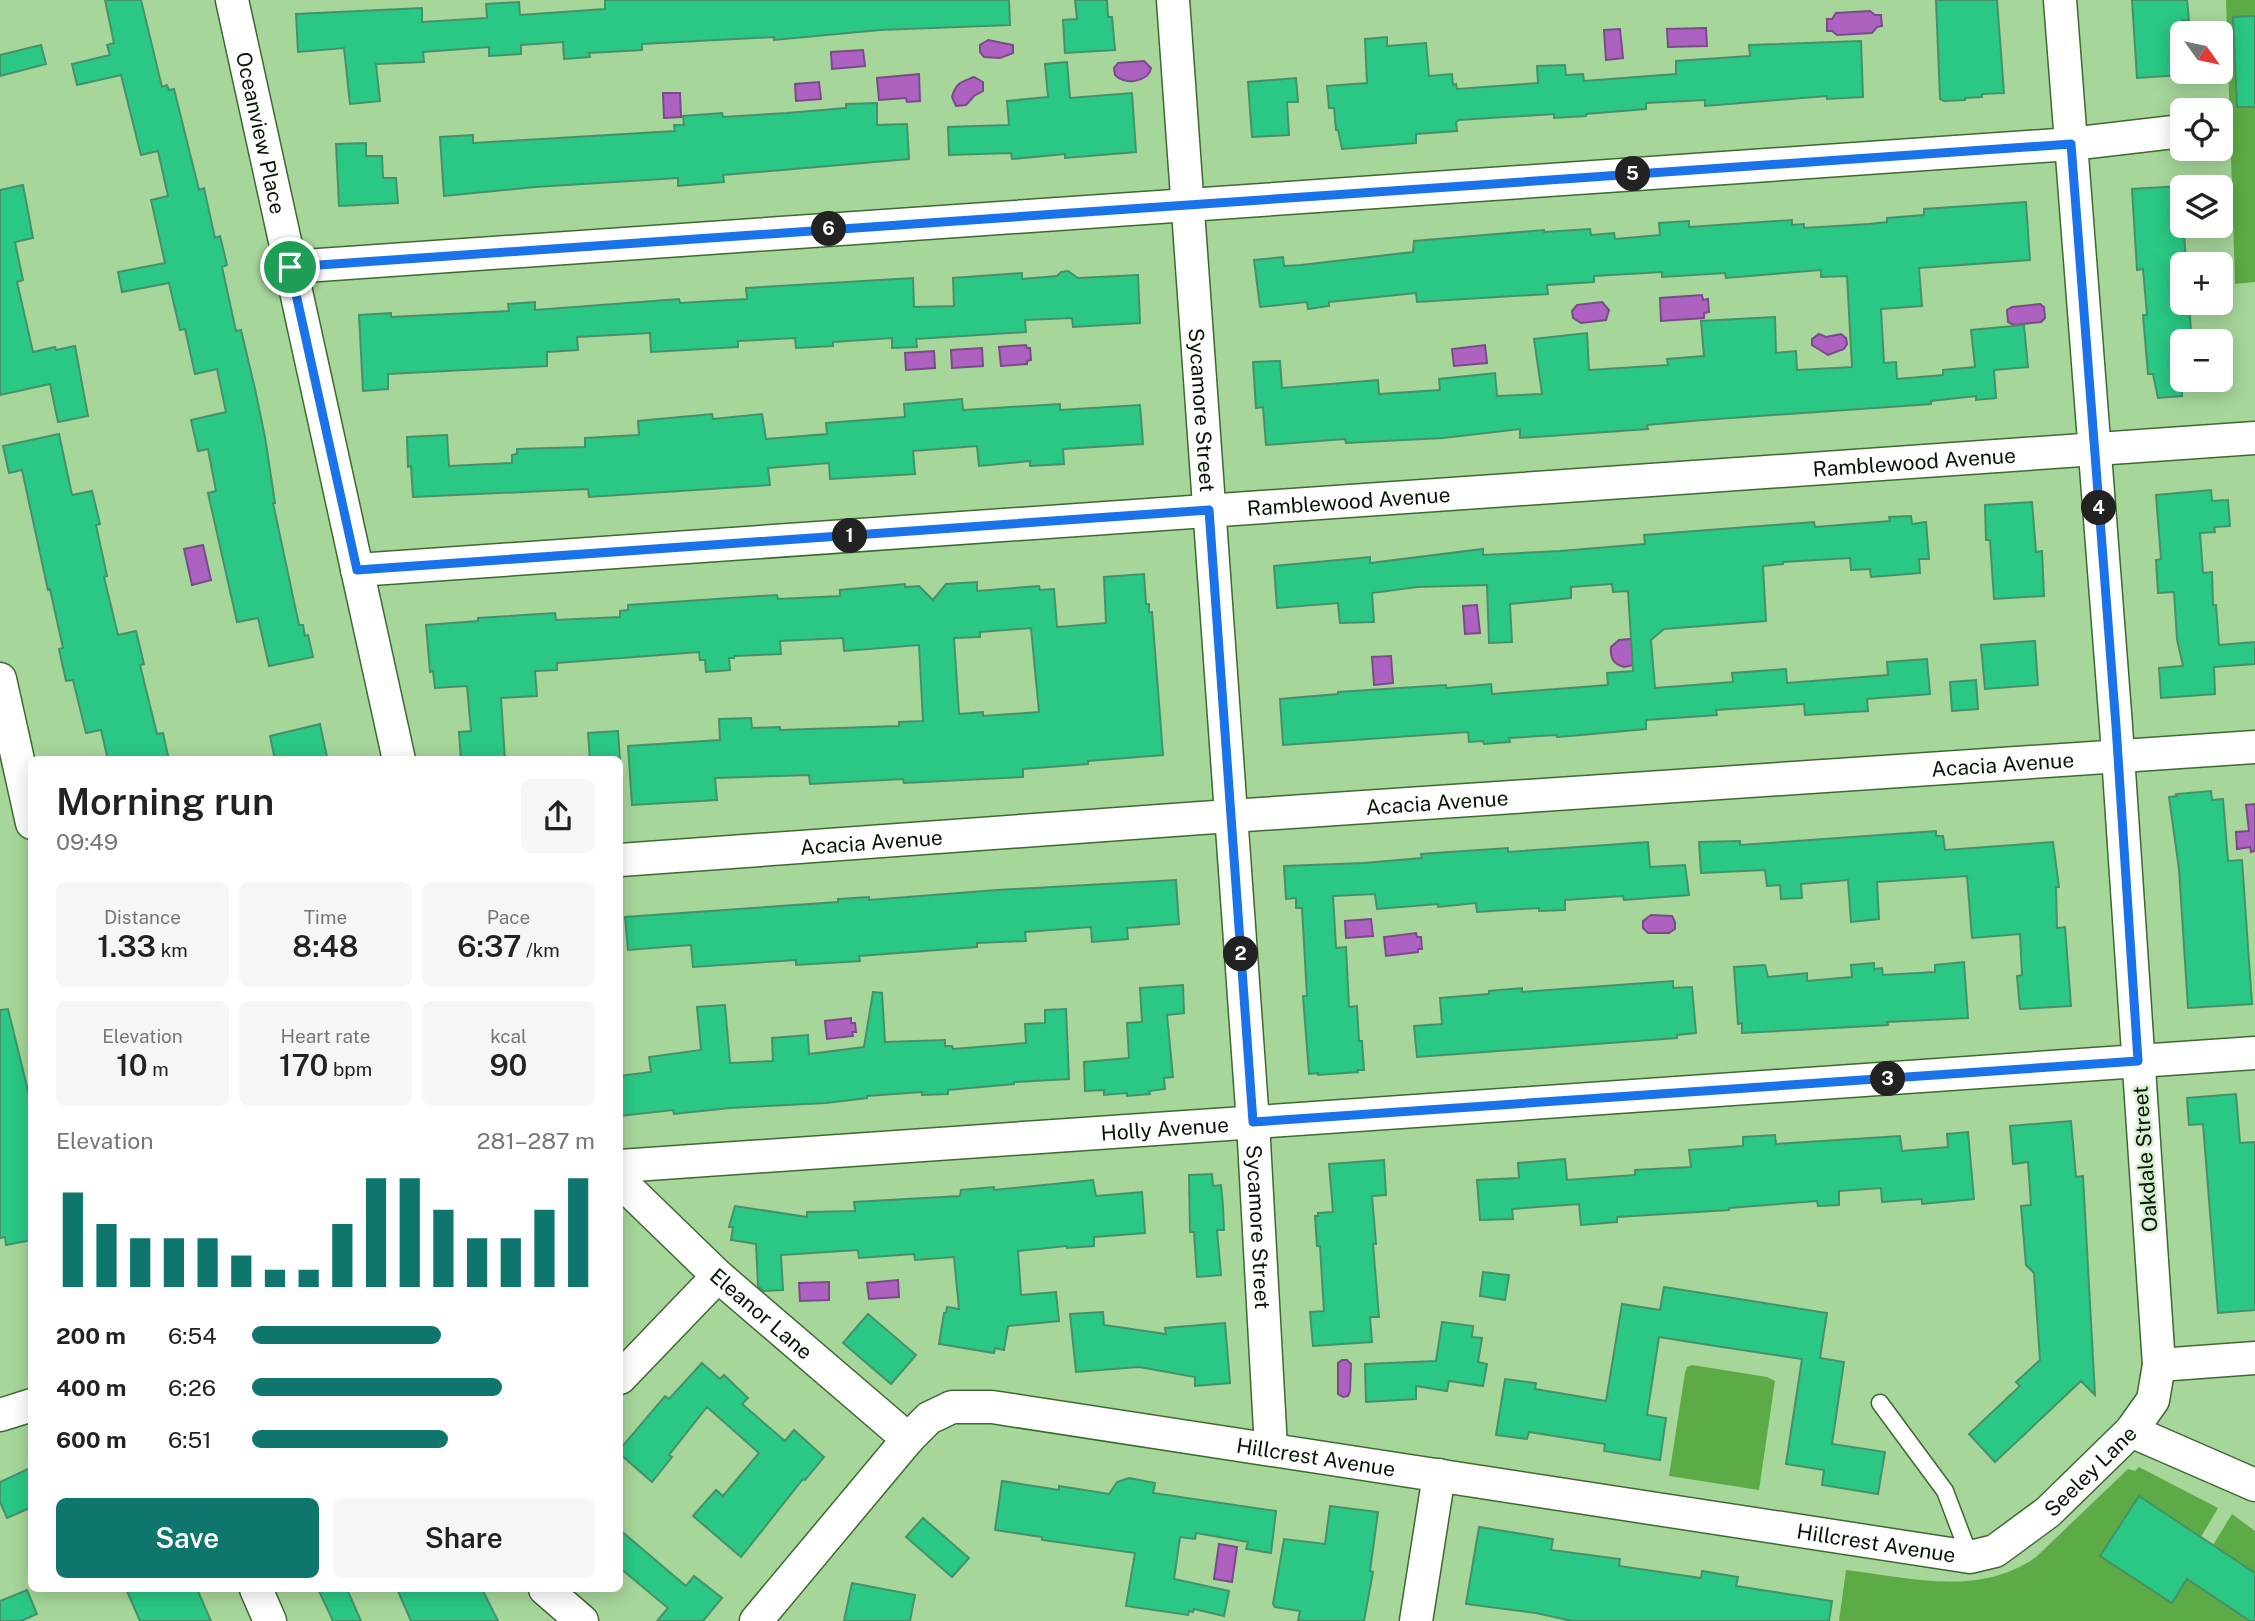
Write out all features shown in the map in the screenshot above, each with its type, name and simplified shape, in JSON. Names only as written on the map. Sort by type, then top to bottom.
[{"type":"street","name":"Oceanview Place","points":[[232,0],[398,756]]},
{"type":"street","name":"Sycamore Street","points":[[1173,0],[1253,1122],[1271,1448]]},
{"type":"street","name":"Oakdale Street","points":[[2060,0],[2118,755],[2158,1365],[2153,1399],[2132,1431]]},
{"type":"street","points":[[290,267],[2071,144],[2170,132]]},
{"type":"street","name":"Ramblewood Avenue","points":[[357,570],[2255,438]]},
{"type":"street","points":[[0,679],[28,805]]},
{"type":"street","name":"Acacia Avenue","points":[[623,860],[2255,747]]},
{"type":"street","name":"Holly Avenue","points":[[623,1166],[2255,1053]]},
{"type":"street","name":"Eleanor Lane","points":[[623,1184],[718,1276],[908,1439]]},
{"type":"street","points":[[623,1375],[718,1276]]},
{"type":"street","points":[[2158,1365],[2255,1358]]},
{"type":"street","points":[[0,1415],[28,1406]]},
{"type":"street","name":"Hillcrest Avenue","points":[[756,1621],[908,1439],[929,1418],[952,1407],[992,1407],[1271,1448],[1970,1557]]},
{"type":"street","name":"Seeley Lane","points":[[1970,1557],[1995,1551],[2048,1512],[2132,1431],[2255,1485]]},
{"type":"street","points":[[1416,1621],[1439,1475]]},
{"type":"street","points":[[257,1592],[270,1621]]},
{"type":"street","points":[[548,1592],[582,1621]]},
{"type":"lane","points":[[1881,1403],[1945,1491],[1970,1557]]},
{"type":"green space","points":[[2226,0],[2255,0],[2255,282],[2235,284],[2231,161],[2233,98],[2229,98],[2229,84],[2233,84],[2233,21],[2227,21]]},
{"type":"green space","points":[[1692,1365],[1767,1377],[1775,1381],[1759,1490],[1669,1476],[1685,1373],[1687,1367]]},
{"type":"green space","points":[[2139,1467],[2218,1508],[2201,1537],[2139,1497],[2172,1602],[2187,1579],[2250,1621],[1839,1621],[1846,1570],[1944,1582],[1991,1577],[2014,1569],[2036,1557],[2128,1469],[2135,1471]]},
{"type":"green space","points":[[2232,1514],[2255,1531],[2255,1573],[2213,1545]]},
{"type":"shaded area","points":[[1870,11],[1881,15],[1882,26],[1872,33],[1837,35],[1827,31],[1827,19],[1832,19],[1836,13]]},
{"type":"shaded area","points":[[1706,28],[1707,46],[1668,47],[1667,29]]},
{"type":"shaded area","points":[[1620,29],[1623,58],[1606,60],[1604,30]]},
{"type":"shaded area","points":[[988,40],[1013,45],[1013,53],[1000,58],[984,57],[980,52],[980,45]]},
{"type":"shaded area","points":[[863,50],[865,66],[832,69],[831,52]]},
{"type":"shaded area","points":[[1144,61],[1151,68],[1141,79],[1130,81],[1115,75],[1114,68],[1118,63]]},
{"type":"shaded area","points":[[919,74],[920,101],[907,102],[906,98],[879,100],[877,78]]},
{"type":"shaded area","points":[[974,77],[983,82],[983,91],[966,105],[956,106],[952,97],[955,88]]},
{"type":"shaded area","points":[[819,82],[821,99],[796,101],[795,84]]},
{"type":"shaded area","points":[[663,93],[680,93],[681,117],[664,118]]},
{"type":"shaded area","points":[[1702,295],[1703,300],[1708,299],[1709,312],[1704,313],[1704,318],[1661,321],[1660,298]]},
{"type":"shaded area","points":[[1602,302],[1609,310],[1606,320],[1581,323],[1573,318],[1572,311],[1577,305]]},
{"type":"shaded area","points":[[2040,304],[2044,307],[2045,318],[2041,322],[2014,325],[2008,322],[2007,310],[2012,307]]},
{"type":"shaded area","points":[[1819,334],[1826,337],[1841,334],[1846,338],[1847,344],[1844,349],[1828,355],[1812,345],[1812,339]]},
{"type":"shaded area","points":[[1026,345],[1030,348],[1031,360],[1027,361],[1027,364],[1001,366],[999,347]]},
{"type":"shaded area","points":[[1485,345],[1487,363],[1454,366],[1452,349]]},
{"type":"shaded area","points":[[982,348],[983,366],[952,368],[951,350]]},
{"type":"shaded area","points":[[934,351],[935,368],[906,370],[905,353]]},
{"type":"shaded area","points":[[203,545],[211,580],[192,585],[184,549]]},
{"type":"shaded area","points":[[1477,605],[1480,633],[1465,634],[1463,606]]},
{"type":"shaded area","points":[[1619,640],[1634,641],[1634,665],[1624,667],[1613,660],[1611,647]]},
{"type":"shaded area","points":[[1391,656],[1393,683],[1374,685],[1372,657]]},
{"type":"shaded area","points":[[2255,804],[2255,851],[2251,852],[2250,847],[2237,849],[2236,832],[2249,831],[2246,805]]},
{"type":"shaded area","points":[[1651,915],[1672,916],[1675,929],[1669,933],[1648,933],[1643,928],[1643,921]]},
{"type":"shaded area","points":[[1371,919],[1373,936],[1346,938],[1345,921]]},
{"type":"shaded area","points":[[1416,933],[1417,937],[1421,937],[1422,949],[1418,949],[1418,952],[1386,956],[1384,937]]},
{"type":"shaded area","points":[[851,1018],[856,1032],[852,1032],[853,1036],[827,1039],[825,1021]]},
{"type":"shaded area","points":[[898,1280],[899,1297],[869,1299],[867,1283]]},
{"type":"shaded area","points":[[829,1282],[829,1300],[800,1301],[799,1283]]},
{"type":"shaded area","points":[[1342,1360],[1351,1364],[1350,1391],[1348,1396],[1343,1397],[1338,1394],[1338,1363]]},
{"type":"shaded area","points":[[1219,1544],[1237,1547],[1232,1582],[1214,1579]]},
{"type":"building","points":[[105,0],[141,0],[162,87],[167,85],[169,90],[174,89],[199,190],[204,188],[215,238],[220,236],[227,265],[222,267],[236,331],[241,330],[255,389],[265,437],[273,503],[299,625],[303,625],[305,636],[308,635],[313,657],[269,666],[258,618],[237,622],[208,493],[216,491],[208,449],[198,451],[191,420],[226,412],[217,369],[195,374],[185,329],[180,330],[169,283],[122,292],[118,272],[165,263],[151,200],[168,196],[158,151],[141,155],[121,75],[77,85],[72,64],[110,55],[107,45],[114,43]]},
{"type":"building","points":[[605,0],[1009,0],[1010,25],[880,30],[774,40],[774,37],[642,44],[642,50],[589,53],[590,57],[564,59],[563,42],[521,45],[521,54],[489,56],[489,47],[423,52],[424,62],[376,64],[380,101],[350,104],[344,48],[298,52],[296,14],[422,8],[422,22],[487,18],[486,4],[519,2],[520,15],[605,9]]},
{"type":"building","points":[[1075,0],[1107,0],[1108,17],[1112,17],[1115,50],[1065,53],[1063,20],[1077,19]]},
{"type":"building","points":[[1936,0],[1997,0],[2004,93],[1982,94],[1982,97],[1965,100],[1940,99]]},
{"type":"building","points":[[2132,0],[2187,0],[2189,20],[2170,21],[2170,76],[2137,78]]},
{"type":"building","points":[[2255,16],[2255,107],[2237,107],[2233,17]]},
{"type":"building","points":[[1387,37],[1387,46],[1426,43],[1429,76],[1452,74],[1453,85],[1456,84],[1457,89],[1538,83],[1537,66],[1565,65],[1566,75],[1583,74],[1584,81],[1676,74],[1676,61],[1750,56],[1749,45],[1861,41],[1863,97],[1827,99],[1827,96],[1705,106],[1705,100],[1646,103],[1646,109],[1586,116],[1554,118],[1554,114],[1459,120],[1456,122],[1457,131],[1416,134],[1416,143],[1342,149],[1336,130],[1334,108],[1329,108],[1327,86],[1367,83],[1365,39]]},
{"type":"building","points":[[41,45],[46,64],[0,76],[0,55]]},
{"type":"building","points":[[1067,62],[1070,98],[1132,93],[1136,152],[1012,159],[1011,153],[949,155],[948,127],[1009,125],[1007,101],[1048,97],[1045,64]]},
{"type":"building","points":[[1296,78],[1298,102],[1287,102],[1289,135],[1252,137],[1248,82]]},
{"type":"building","points":[[877,103],[877,125],[907,124],[909,159],[723,175],[724,182],[678,186],[678,178],[444,196],[440,137],[473,135],[473,143],[675,131],[674,125],[684,125],[683,116],[722,113],[723,117],[787,113],[846,108],[846,104]]},
{"type":"building","points":[[366,143],[366,156],[382,156],[383,178],[396,178],[398,203],[339,206],[336,144]]},
{"type":"building","points":[[23,185],[33,238],[15,242],[23,280],[17,282],[33,352],[75,346],[88,416],[58,422],[50,384],[0,395],[0,190]]},
{"type":"building","points":[[2170,187],[2170,238],[2184,238],[2185,252],[2170,252],[2170,315],[2190,315],[2191,329],[2170,329],[2170,392],[2182,392],[2182,396],[2158,398],[2153,374],[2148,374],[2143,315],[2147,315],[2143,269],[2137,270],[2132,189]]},
{"type":"building","points":[[2026,202],[2030,260],[1919,268],[1922,306],[1881,309],[1884,363],[1896,362],[1897,379],[1943,375],[1943,370],[1975,367],[1971,330],[2024,325],[2028,367],[1994,370],[1996,398],[1976,400],[1976,396],[1931,401],[1931,404],[1703,420],[1647,425],[1648,429],[1520,438],[1520,429],[1443,438],[1346,443],[1345,439],[1266,445],[1263,407],[1256,408],[1253,362],[1280,361],[1282,388],[1378,380],[1379,394],[1440,390],[1439,379],[1495,373],[1497,396],[1542,394],[1534,339],[1587,333],[1589,370],[1668,365],[1667,359],[1704,356],[1701,321],[1775,317],[1776,353],[1796,351],[1797,370],[1852,367],[1847,276],[1821,277],[1821,270],[1726,278],[1725,273],[1662,277],[1662,272],[1594,276],[1594,282],[1547,285],[1548,294],[1417,302],[1416,293],[1329,302],[1329,306],[1308,309],[1307,302],[1260,307],[1254,260],[1283,257],[1284,266],[1301,265],[1413,252],[1414,241],[1544,230],[1590,229],[1591,235],[1614,233],[1615,239],[1660,235],[1659,223],[1689,221],[1689,227],[1792,220],[1792,225],[1804,224],[1804,228],[1869,224],[1887,222],[1887,218],[1924,215],[1924,209]]},
{"type":"building","points":[[1068,271],[1078,278],[1138,275],[1140,323],[1073,327],[1072,318],[1025,320],[1026,332],[916,339],[917,347],[892,348],[892,338],[833,342],[833,346],[796,348],[795,338],[738,341],[738,347],[651,352],[650,333],[577,337],[578,350],[547,352],[547,366],[388,374],[388,389],[363,391],[359,315],[391,313],[391,317],[509,311],[508,304],[535,302],[535,310],[679,299],[680,303],[747,299],[746,288],[913,278],[914,307],[954,306],[953,278],[1022,273],[1022,279],[1057,276]]},
{"type":"building","points":[[962,399],[963,410],[1060,404],[1060,410],[1140,405],[1143,444],[1063,449],[1064,464],[1030,466],[1030,461],[979,466],[977,446],[913,451],[915,474],[830,479],[829,463],[768,468],[770,485],[589,497],[588,489],[413,497],[411,466],[408,467],[407,437],[447,435],[449,466],[512,463],[512,455],[517,454],[517,449],[585,447],[585,438],[639,435],[638,421],[712,414],[713,419],[762,414],[766,439],[827,434],[826,423],[905,417],[904,404]]},
{"type":"building","points":[[59,434],[72,495],[92,491],[100,524],[96,525],[107,576],[104,577],[118,635],[136,631],[144,664],[140,665],[157,734],[163,733],[168,756],[107,756],[101,730],[86,733],[73,680],[66,681],[59,649],[63,648],[22,470],[9,473],[3,446]]},
{"type":"building","points":[[2211,490],[2212,501],[2228,500],[2230,526],[2214,527],[2215,532],[2200,533],[2203,573],[2212,572],[2213,605],[2216,605],[2219,645],[2255,642],[2255,664],[2214,667],[2215,694],[2161,698],[2159,668],[2183,666],[2177,639],[2174,592],[2158,593],[2156,560],[2161,559],[2156,495]]},
{"type":"building","points":[[2032,502],[2036,552],[2042,551],[2044,596],[1994,599],[1990,540],[1986,540],[1985,505]]},
{"type":"building","points":[[1911,516],[1912,524],[1926,522],[1929,559],[1919,559],[1920,573],[1871,577],[1870,569],[1851,570],[1850,558],[1783,562],[1763,566],[1766,621],[1664,629],[1651,640],[1655,688],[1733,682],[1732,673],[1786,669],[1787,683],[1888,675],[1887,662],[1927,659],[1930,694],[1867,699],[1868,711],[1805,715],[1804,704],[1716,710],[1717,715],[1646,720],[1646,729],[1557,737],[1509,738],[1510,742],[1469,742],[1468,732],[1283,745],[1280,699],[1338,692],[1446,685],[1446,688],[1491,684],[1492,694],[1608,685],[1607,673],[1633,671],[1628,591],[1613,592],[1612,584],[1571,587],[1571,598],[1510,604],[1512,642],[1489,643],[1487,585],[1417,587],[1372,593],[1374,622],[1340,623],[1338,603],[1277,608],[1274,566],[1370,557],[1370,563],[1483,549],[1483,555],[1560,551],[1645,544],[1644,535],[1814,522],[1815,527],[1890,521],[1889,517]]},
{"type":"building","points":[[1144,574],[1146,604],[1149,604],[1149,612],[1152,612],[1163,755],[1023,769],[1023,777],[810,784],[809,775],[715,778],[717,800],[632,805],[628,746],[720,740],[719,719],[751,718],[752,728],[780,727],[780,730],[899,726],[899,722],[923,721],[919,645],[844,651],[843,638],[780,641],[781,654],[734,656],[729,658],[730,670],[706,672],[705,660],[700,660],[699,652],[557,663],[557,670],[535,671],[537,696],[501,698],[505,756],[461,756],[459,732],[471,731],[467,686],[435,688],[433,671],[430,672],[426,625],[478,621],[478,618],[555,613],[556,620],[620,617],[620,611],[628,610],[628,605],[777,595],[778,599],[840,596],[840,590],[905,584],[905,587],[919,586],[933,600],[946,584],[977,582],[977,591],[1039,586],[1040,590],[1054,589],[1057,627],[1106,623],[1104,577]],"holes":[[[1031,628],[1039,712],[983,716],[983,712],[959,714],[954,638],[980,637],[980,632]]]},
{"type":"building","points":[[2035,641],[2038,685],[1985,689],[1981,645]]},
{"type":"building","points":[[1976,680],[1978,709],[1952,711],[1950,682]]},
{"type":"building","points":[[320,724],[327,756],[274,756],[270,736]]},
{"type":"building","points":[[618,731],[620,756],[590,756],[588,733]]},
{"type":"building","points":[[2211,791],[2212,800],[2223,799],[2228,861],[2242,860],[2252,1004],[2188,1008],[2179,869],[2169,797]]},
{"type":"building","points":[[1936,831],[1936,836],[1943,836],[1945,850],[2053,842],[2059,887],[2056,887],[2057,928],[2065,927],[2071,1006],[2020,1009],[2017,976],[2022,975],[2020,934],[1972,938],[1967,876],[1877,882],[1879,919],[1851,922],[1848,880],[1801,884],[1802,898],[1781,899],[1780,885],[1767,886],[1765,870],[1701,873],[1699,842],[1740,841],[1740,845]]},
{"type":"building","points":[[1648,842],[1650,867],[1685,865],[1689,895],[1624,900],[1623,896],[1565,900],[1565,910],[1539,911],[1539,908],[1477,912],[1476,903],[1377,909],[1375,894],[1333,896],[1336,948],[1346,947],[1349,1007],[1357,1006],[1364,1070],[1309,1074],[1303,996],[1307,996],[1302,908],[1296,908],[1296,898],[1286,899],[1284,866],[1364,863],[1422,858],[1421,854],[1508,848],[1508,852]]},
{"type":"building","points":[[1176,880],[1179,924],[1127,928],[1128,939],[1092,942],[1091,927],[1025,932],[1026,941],[977,943],[977,947],[859,956],[860,961],[796,965],[796,960],[693,967],[691,945],[628,950],[625,917],[838,902],[838,899],[869,897],[869,900]]},
{"type":"building","points":[[1964,962],[1968,1018],[1742,1033],[1742,1023],[1738,1024],[1734,967],[1765,965],[1768,977],[1807,973],[1807,981],[1852,977],[1851,965],[1874,963],[1874,969],[1882,968],[1883,975],[1935,972],[1935,965]]},
{"type":"building","points":[[1673,981],[1673,988],[1692,987],[1696,1033],[1677,1035],[1677,1038],[1417,1057],[1414,1026],[1442,1024],[1440,998],[1522,988],[1522,992]]},
{"type":"building","points":[[1183,985],[1184,1013],[1167,1015],[1173,1077],[1164,1078],[1165,1089],[1149,1091],[1150,1094],[1127,1096],[1127,1093],[1104,1095],[1104,1090],[1085,1091],[1084,1062],[1129,1058],[1127,1023],[1142,1022],[1140,988]]},
{"type":"building","points":[[873,992],[882,993],[885,1042],[945,1040],[945,1046],[952,1046],[953,1049],[1026,1043],[1025,1024],[1045,1023],[1045,1010],[1066,1009],[1069,1079],[948,1090],[948,1094],[922,1095],[922,1092],[867,1096],[826,1103],[674,1114],[673,1110],[623,1116],[623,1076],[651,1072],[649,1057],[701,1050],[697,1007],[725,1005],[730,1063],[773,1061],[772,1038],[808,1035],[809,1054],[864,1047]]},
{"type":"building","points":[[8,1009],[28,1091],[28,1241],[6,1245],[5,1237],[0,1238],[0,1010]]},
{"type":"building","points":[[2236,1094],[2240,1143],[2255,1142],[2255,1310],[2218,1313],[2203,1124],[2189,1125],[2187,1098]]},
{"type":"building","points":[[2071,1121],[2076,1177],[2083,1176],[2095,1395],[2081,1381],[1995,1462],[1969,1434],[2020,1386],[2016,1382],[2040,1360],[2034,1273],[2026,1265],[2021,1206],[2031,1205],[2028,1162],[2013,1164],[2010,1126]]},
{"type":"building","points":[[1968,1132],[1974,1199],[1922,1204],[1922,1199],[1882,1202],[1881,1188],[1839,1191],[1839,1205],[1818,1206],[1817,1201],[1617,1217],[1617,1222],[1581,1225],[1579,1204],[1512,1209],[1513,1219],[1480,1220],[1477,1180],[1519,1178],[1518,1163],[1565,1159],[1567,1180],[1635,1175],[1635,1170],[1691,1167],[1689,1150],[1743,1146],[1743,1137],[1775,1135],[1776,1144],[1900,1136],[1902,1151],[1948,1147],[1947,1134]]},
{"type":"building","points":[[1384,1160],[1386,1195],[1372,1196],[1379,1317],[1370,1317],[1372,1342],[1313,1346],[1310,1312],[1324,1311],[1320,1246],[1317,1246],[1315,1216],[1318,1216],[1318,1213],[1333,1212],[1329,1164]]},
{"type":"building","points":[[1212,1174],[1213,1186],[1221,1185],[1223,1206],[1224,1230],[1217,1230],[1221,1275],[1197,1277],[1194,1232],[1190,1232],[1189,1175]]},
{"type":"building","points":[[1093,1180],[1096,1196],[1142,1192],[1145,1233],[1094,1237],[1094,1246],[1018,1251],[1021,1295],[1056,1292],[1059,1321],[1008,1326],[1004,1350],[995,1348],[994,1353],[939,1344],[947,1307],[959,1309],[954,1257],[915,1260],[914,1254],[859,1258],[858,1250],[781,1255],[783,1290],[763,1291],[758,1286],[756,1244],[731,1240],[733,1227],[729,1227],[735,1206],[807,1217],[807,1212],[855,1211],[854,1202],[960,1196],[961,1190],[994,1187],[994,1190]]},
{"type":"building","points":[[1483,1272],[1509,1275],[1505,1300],[1480,1296]]},
{"type":"building","points":[[1664,1287],[1827,1313],[1820,1358],[1844,1362],[1832,1444],[1885,1452],[1878,1494],[1822,1485],[1824,1470],[1786,1464],[1802,1359],[1659,1337],[1647,1415],[1666,1418],[1660,1460],[1604,1451],[1605,1444],[1529,1432],[1527,1439],[1496,1435],[1505,1379],[1536,1383],[1535,1389],[1606,1401],[1622,1304],[1660,1310]]},
{"type":"building","points":[[1103,1312],[1104,1325],[1166,1334],[1165,1328],[1225,1323],[1230,1383],[1195,1386],[1195,1377],[1139,1367],[1076,1372],[1070,1314]]},
{"type":"building","points":[[868,1314],[916,1355],[891,1384],[843,1343]]},
{"type":"building","points":[[1442,1322],[1473,1326],[1472,1337],[1482,1338],[1478,1362],[1487,1364],[1483,1386],[1449,1381],[1447,1391],[1416,1386],[1416,1399],[1366,1402],[1365,1364],[1436,1361]]},
{"type":"building","points":[[702,1363],[720,1379],[724,1375],[748,1398],[742,1404],[785,1441],[794,1430],[824,1457],[805,1480],[803,1479],[741,1557],[693,1516],[716,1490],[723,1496],[759,1453],[707,1407],[669,1455],[672,1457],[652,1482],[623,1457],[623,1445],[665,1396],[669,1399]]},
{"type":"building","points":[[28,1469],[28,1509],[7,1518],[0,1502],[0,1482]]},
{"type":"building","points":[[1129,1478],[1155,1483],[1153,1493],[1276,1511],[1271,1553],[1246,1549],[1248,1542],[1196,1533],[1195,1539],[1180,1537],[1174,1579],[1229,1591],[1224,1616],[1194,1609],[1193,1612],[1189,1611],[1188,1615],[1126,1606],[1135,1553],[1042,1540],[1042,1537],[995,1530],[1002,1481],[1109,1494],[1117,1482]]},
{"type":"building","points":[[2139,1496],[2255,1573],[2255,1621],[2250,1621],[2187,1579],[2172,1603],[2100,1556]]},
{"type":"building","points":[[1330,1506],[1378,1512],[1370,1571],[1373,1572],[1364,1621],[1298,1621],[1300,1611],[1275,1607],[1273,1604],[1284,1539],[1325,1544]]},
{"type":"building","points":[[923,1518],[969,1558],[952,1577],[906,1537]]},
{"type":"building","points":[[1479,1527],[1553,1539],[1551,1550],[1620,1559],[1619,1566],[1701,1578],[1702,1571],[1738,1577],[1736,1586],[1832,1601],[1829,1621],[1572,1621],[1536,1613],[1466,1604]]},
{"type":"building","points":[[623,1533],[686,1586],[694,1576],[722,1598],[703,1621],[657,1621],[668,1608],[623,1570]]},
{"type":"building","points":[[852,1583],[915,1595],[910,1621],[844,1621]]},
{"type":"building","points":[[27,1590],[37,1614],[21,1621],[0,1621],[0,1601]]},
{"type":"building","points":[[127,1592],[198,1592],[211,1621],[140,1621]]},
{"type":"building","points":[[319,1592],[348,1592],[361,1621],[333,1621]]},
{"type":"building","points":[[398,1592],[484,1592],[498,1621],[411,1621]]},
{"type":"route","points":[[2071,144],[2116,726],[2138,1061],[1253,1122],[1209,510],[357,570],[290,267],[2071,144]]}]
